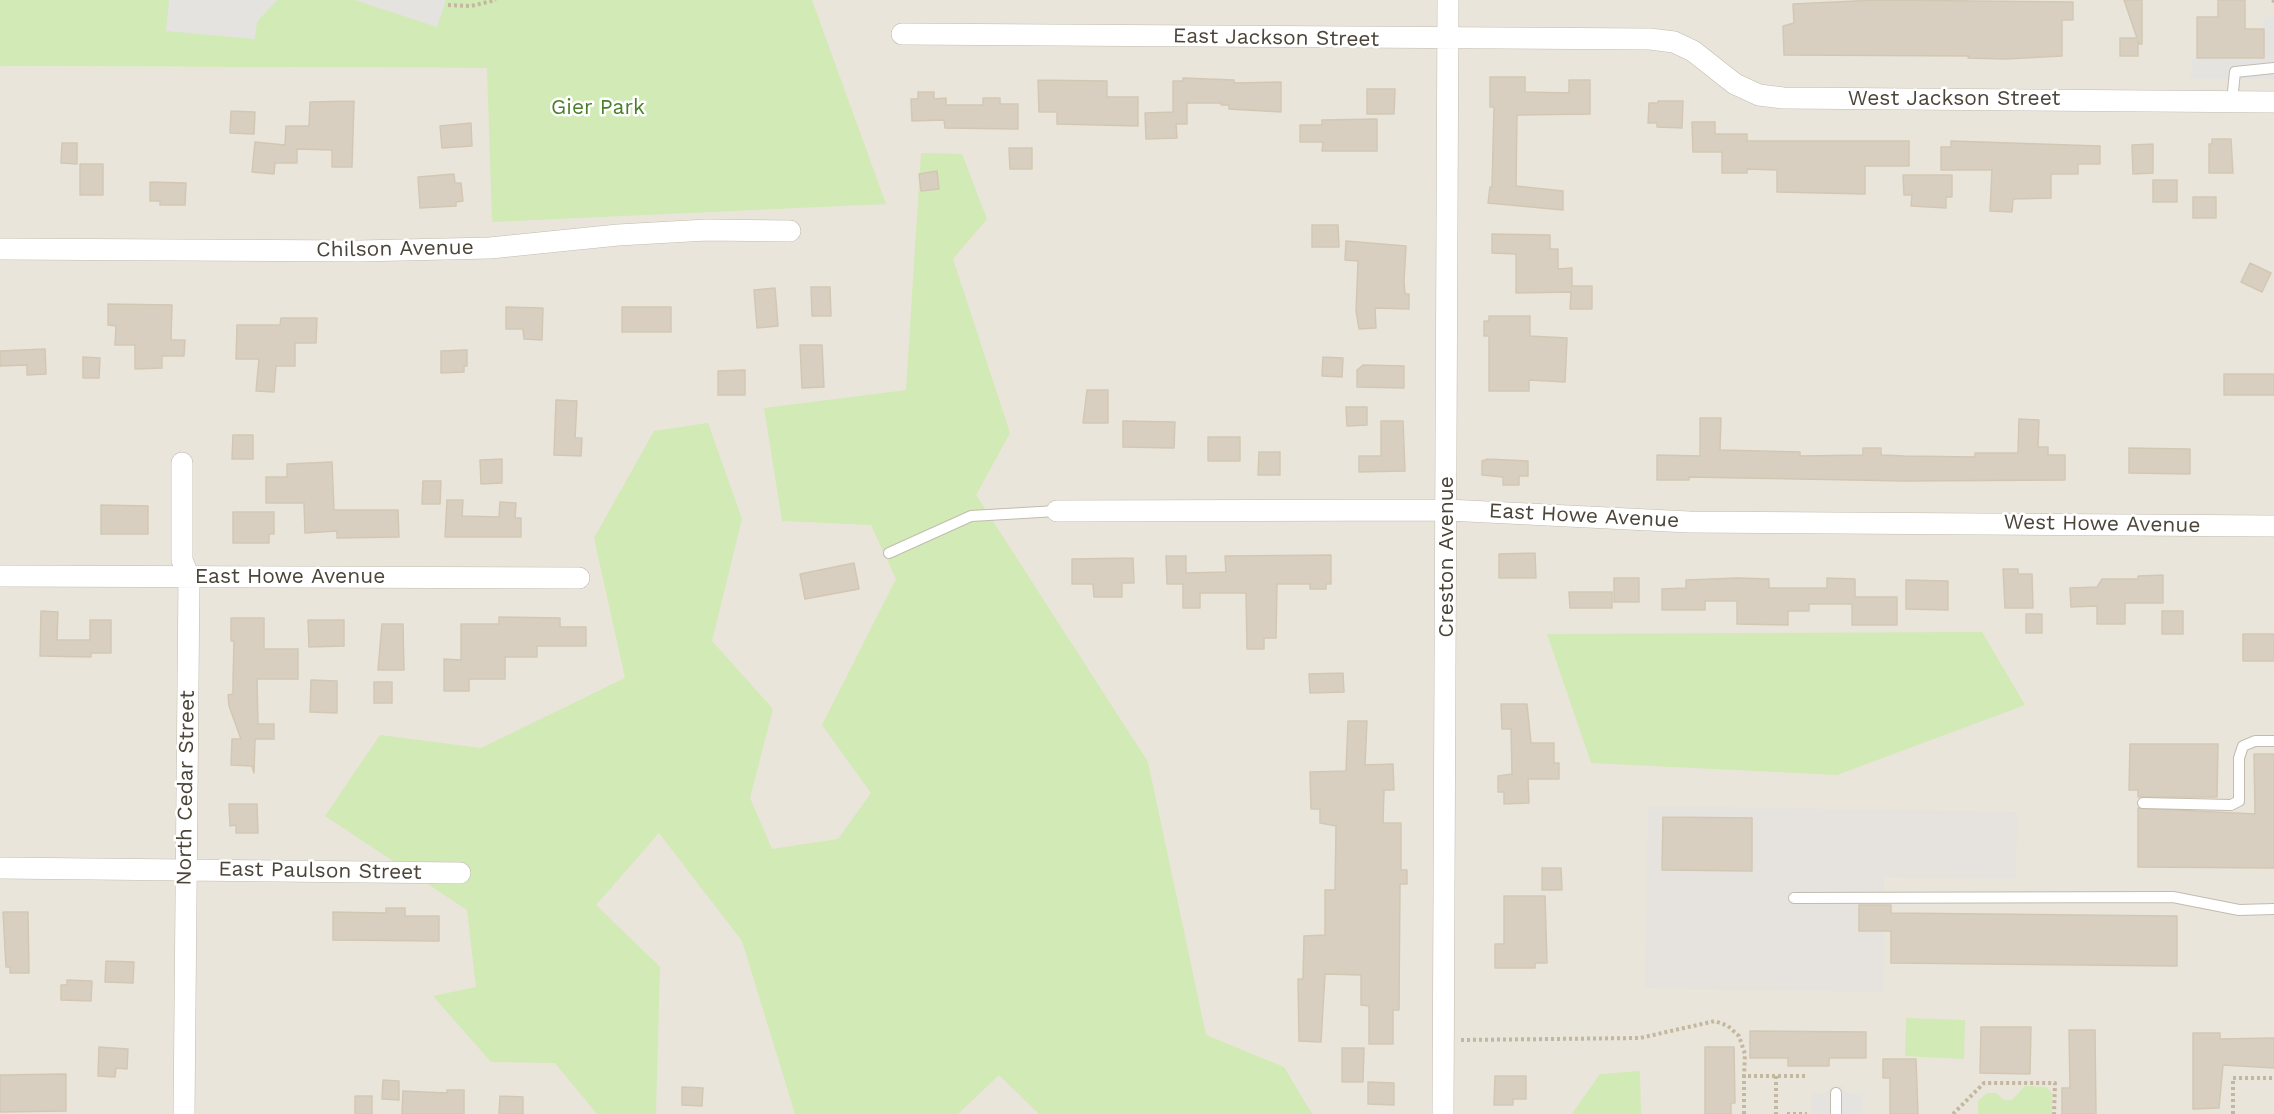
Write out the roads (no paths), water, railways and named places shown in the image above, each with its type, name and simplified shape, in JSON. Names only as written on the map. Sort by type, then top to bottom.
[{"type":"street","name":"Creston Avenue","points":[[1443,1114],[1448,0]]},
{"type":"street","name":"East Jackson Street","points":[[902,34],[1650,39]]},
{"type":"street","name":"West Jackson Street","points":[[1650,39],[1674,42],[1693,51],[1735,84],[1759,95],[1783,98],[2274,102]]},
{"type":"street","name":"Chilson Avenue","points":[[0,249],[359,251],[490,248],[618,235],[707,230],[790,231]]},
{"type":"street","name":"North Cedar Street","points":[[182,464],[182,560],[189,577],[184,1114]]},
{"type":"street","name":"East Howe Avenue","points":[[1057,512],[1447,510],[1689,522],[1930,522]]},
{"type":"street","name":"West Howe Avenue","points":[[1930,522],[2274,526]]},
{"type":"street","name":"East Howe Avenue","points":[[0,576],[579,578]]},
{"type":"street","name":"East Paulson Street","points":[[0,868],[460,873]]},
{"type":"lane","points":[[2232,101],[2235,72],[2274,68]]},
{"type":"lane","points":[[889,553],[971,516],[1057,512]]},
{"type":"lane","points":[[2143,803],[2231,805],[2239,801],[2239,758],[2243,746],[2255,741],[2274,741]]},
{"type":"lane","points":[[1794,898],[2173,897],[2239,910],[2274,909]]},
{"type":"lane","points":[[1836,1093],[1836,1114]]},
{"type":"park label","name":"Gier Park","points":[[598,108]]}]
